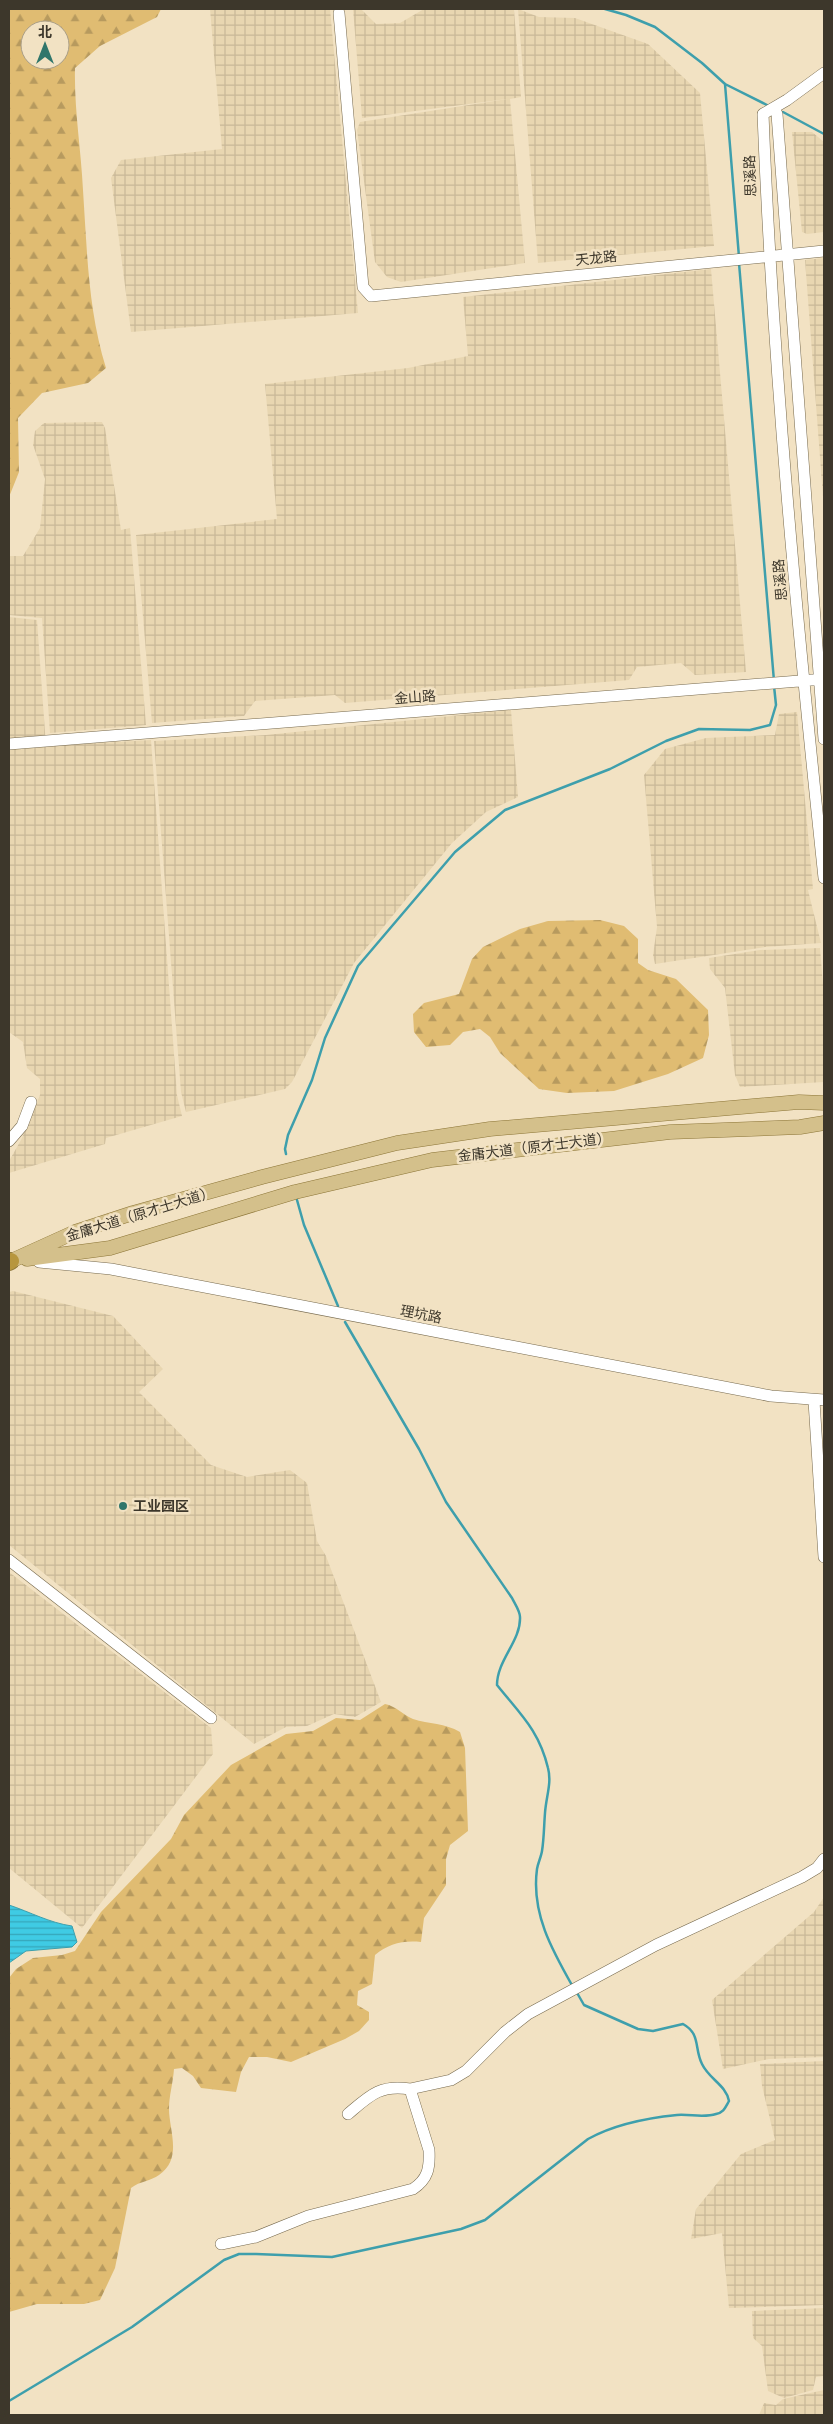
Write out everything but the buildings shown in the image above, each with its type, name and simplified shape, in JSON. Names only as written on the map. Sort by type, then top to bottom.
[{"type":"main road","name":"金庸大道（原才士大道）","points":[[9,1261],[75,1232],[133,1213],[262,1177],[397,1143],[490,1129],[799,1102],[824,1103]]},
{"type":"main road","name":"金庸大道（原才士大道）","points":[[9,1261],[110,1248],[291,1193],[432,1160],[543,1145],[670,1132],[800,1127],[824,1123]]},
{"type":"main road","points":[[286,1172],[291,1193]]},
{"type":"street","name":"天龙路","points":[[338,13],[363,288],[371,296],[824,251]]},
{"type":"street","points":[[824,73],[774,109],[777,114],[789,254],[822,680],[824,738]]},
{"type":"street","name":"思溪路","points":[[774,109],[763,114],[768,256],[803,682],[824,878]]},
{"type":"street","name":"金山路","points":[[9,744],[822,680]]},
{"type":"street","points":[[9,1141],[22,1126],[30,1102]]},
{"type":"street","name":"理坑路","points":[[9,1261],[68,1263],[112,1269],[771,1396],[819,1401]]},
{"type":"street","points":[[819,1401],[824,1557]]},
{"type":"street","points":[[9,1560],[210,1718]]},
{"type":"street","points":[[348,2114],[378,2090],[398,2087],[410,2089],[436,2085],[466,2072],[505,2032],[528,2014],[656,1945],[802,1877],[817,1868],[824,1859]]},
{"type":"street","points":[[221,2244],[256,2237],[308,2216],[413,2189],[423,2182],[428,2172],[429,2150],[410,2089]]},
{"type":"shaded area","points":[[210,9],[330,9],[358,313],[131,332],[111,178],[121,160],[222,149]]},
{"type":"shaded area","points":[[353,9],[361,9],[376,24],[400,23],[424,9],[514,10],[521,97],[510,99],[525,263],[401,282],[387,277],[375,262],[357,130],[360,122],[507,99],[362,118]]},
{"type":"shaded area","points":[[518,9],[539,17],[575,18],[648,44],[700,93],[714,246],[538,263]]},
{"type":"shaded area","points":[[792,132],[812,132],[824,142],[824,232],[807,234],[802,232]]},
{"type":"shaded area","points":[[824,258],[824,510],[805,260]]},
{"type":"shaded area","points":[[711,269],[746,672],[695,675],[681,663],[637,667],[629,680],[345,703],[335,695],[255,701],[244,716],[152,723],[136,535],[277,519],[265,384],[408,368],[468,356],[463,297]]},
{"type":"shaded area","points":[[102,422],[105,428],[121,530],[130,528],[146,725],[50,733],[42,618],[9,615],[9,556],[23,556],[40,528],[45,479],[33,445],[35,431],[44,423]]},
{"type":"shaded area","points":[[9,617],[37,620],[46,746],[151,740],[177,1095],[182,1116],[106,1138],[105,1144],[9,1173],[9,1161],[21,1140],[40,1095],[40,1079],[27,1068],[23,1042],[9,1032]]},
{"type":"shaded area","points":[[511,710],[518,797],[486,812],[452,843],[354,963],[292,1082],[285,1089],[186,1112],[181,1092],[154,741],[266,735]]},
{"type":"shaded area","points":[[797,712],[813,889],[808,890],[821,943],[765,947],[655,964],[653,955],[657,927],[644,775],[665,749],[706,738],[775,735],[779,714]]},
{"type":"shaded area","points":[[820,948],[824,997],[824,1082],[740,1087],[735,1075],[725,988],[710,969],[709,958],[760,950]]},
{"type":"shaded area","points":[[13,1291],[113,1316],[163,1369],[139,1392],[211,1465],[247,1477],[290,1470],[307,1483],[317,1541],[326,1556],[381,1702],[355,1717],[334,1714],[307,1726],[286,1727],[254,1744],[9,1545],[9,1292]]},
{"type":"shaded area","points":[[9,1572],[211,1728],[213,1754],[82,1928],[9,1868]]},
{"type":"shaded area","points":[[824,1897],[824,2057],[769,2059],[723,2069],[712,2000],[814,1912]]},
{"type":"shaded area","points":[[824,2061],[824,2305],[729,2308],[722,2233],[691,2239],[696,2209],[741,2154],[775,2140],[762,2086],[760,2064]]},
{"type":"shaded area","points":[[824,2308],[824,2376],[816,2377],[813,2390],[784,2398],[768,2391],[762,2346],[753,2338],[752,2311]]},
{"type":"shaded area","points":[[824,2390],[824,2415],[759,2415],[764,2403],[776,2405],[783,2399]]},
{"type":"green space","points":[[9,9],[161,9],[157,17],[100,46],[75,68],[89,280],[95,324],[106,368],[88,383],[42,393],[18,418],[19,472],[9,497]]},
{"type":"green space","points":[[600,920],[624,926],[638,939],[638,963],[648,970],[676,979],[708,1010],[709,1035],[703,1058],[668,1074],[614,1091],[567,1093],[539,1089],[500,1053],[490,1037],[480,1029],[463,1032],[450,1045],[426,1047],[414,1032],[413,1014],[424,1003],[459,994],[472,959],[483,947],[520,929],[548,921]]},
{"type":"green space","points":[[385,1704],[413,1719],[443,1725],[460,1732],[465,1748],[468,1831],[450,1845],[446,1859],[446,1885],[424,1918],[421,1942],[396,1944],[385,1948],[375,1955],[372,1984],[358,1991],[357,2005],[369,2012],[369,2020],[359,2031],[345,2039],[291,2062],[267,2057],[249,2057],[241,2072],[236,2092],[201,2088],[193,2076],[182,2068],[174,2069],[169,2104],[173,2144],[171,2161],[159,2175],[131,2188],[115,2268],[100,2300],[84,2304],[37,2304],[9,2312],[9,1978],[16,1969],[33,1958],[62,1955],[75,1951],[101,1912],[171,1839],[184,1815],[231,1765],[286,1734],[313,1731],[336,1718],[360,1720]]},
{"type":"water","points":[[9,1905],[48,1920],[72,1926],[77,1942],[72,1947],[26,1951],[9,1963]]},
{"type":"waterway","points":[[605,9],[655,27],[702,63],[725,84],[767,105]]},
{"type":"waterway","points":[[725,84],[739,257]]},
{"type":"waterway","points":[[783,112],[824,134]]},
{"type":"waterway","points":[[739,263],[774,681]]},
{"type":"waterway","points":[[286,1154],[285,1149],[288,1135],[312,1080],[325,1038],[358,966],[455,852],[505,810],[610,769],[666,741],[699,729],[750,730],[770,725],[776,705],[774,686]]},
{"type":"waterway","points":[[297,1200],[304,1225],[338,1306]]},
{"type":"waterway","points":[[345,1322],[419,1449],[446,1502],[512,1598],[519,1612],[517,1634],[501,1667],[497,1685],[528,1723],[539,1743],[548,1768],[549,1785],[543,1846],[537,1869],[537,1901],[545,1931],[573,1987]]},
{"type":"waterway","points":[[9,2401],[132,2327],[224,2260],[239,2254],[332,2257],[461,2229],[485,2220],[588,2139],[598,2134],[609,2129],[643,2120],[677,2115],[711,2115],[719,2113],[724,2109],[729,2101],[727,2095],[702,2064],[695,2037],[689,2028],[683,2024],[653,2031],[638,2029],[584,2005],[576,1991]]},
{"type":"place","name":"工业园区","points":[[123,1506]]}]
